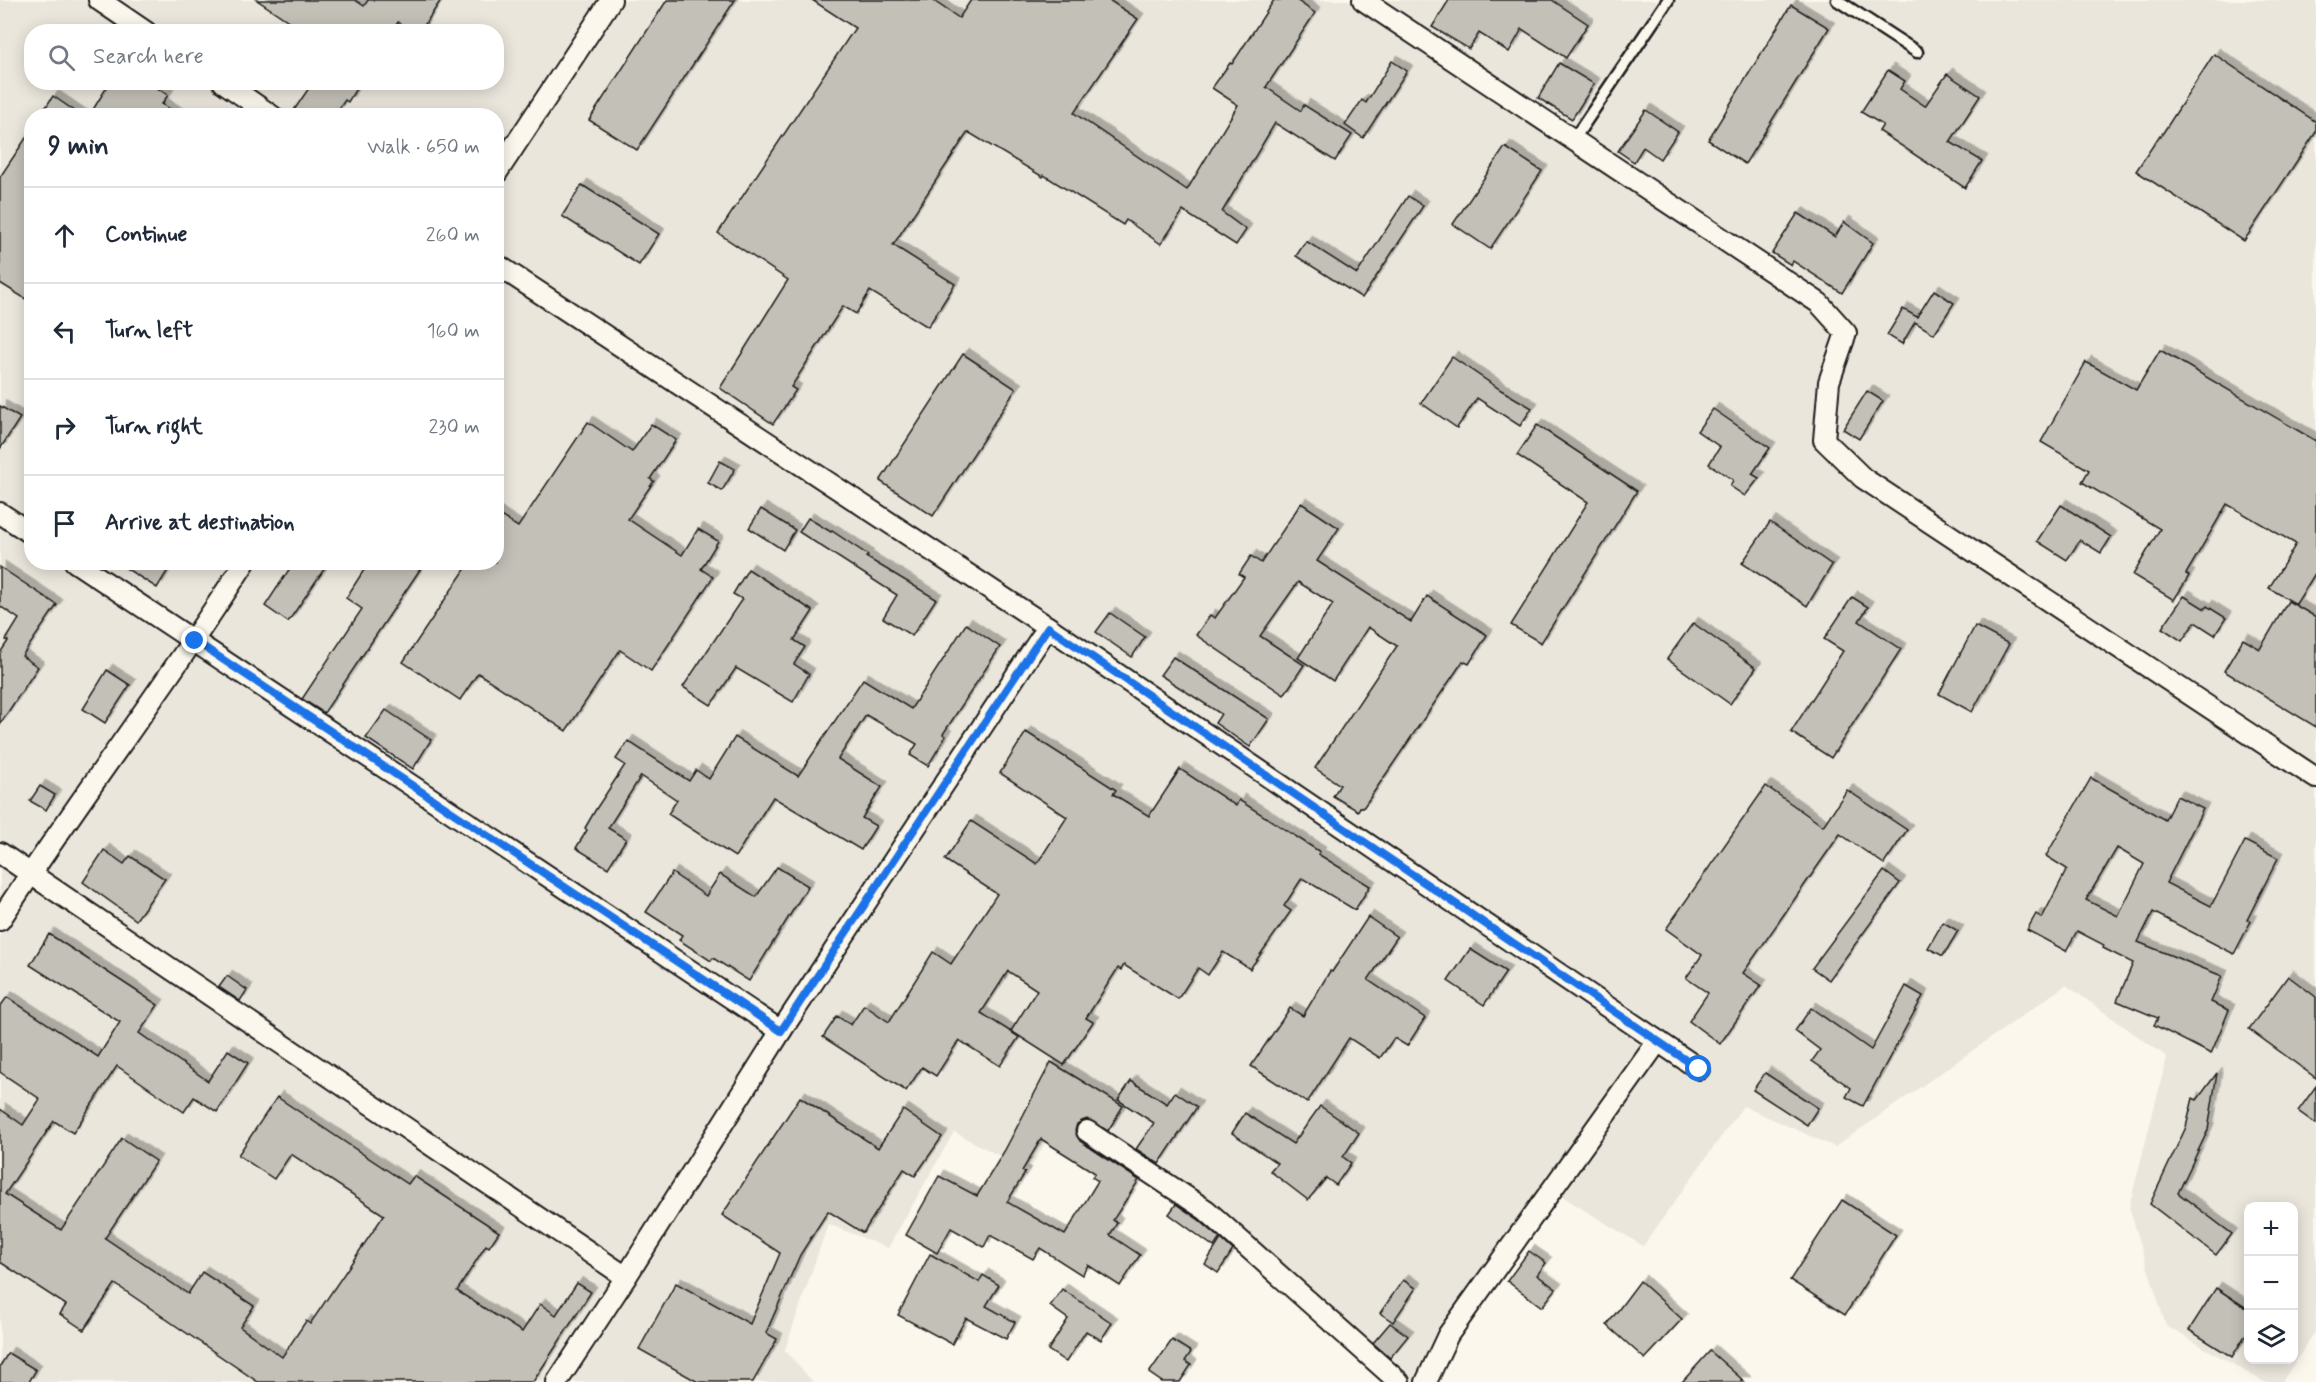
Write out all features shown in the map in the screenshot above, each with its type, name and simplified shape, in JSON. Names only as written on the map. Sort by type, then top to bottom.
[{"type":"street","points":[[99,0],[134,24]]},
{"type":"street","points":[[504,162],[611,0]]},
{"type":"street","points":[[1363,0],[1819,303],[1846,333],[1829,382],[1824,440],[1863,478],[2316,778]]},
{"type":"street","points":[[235,90],[260,108]]},
{"type":"street","points":[[504,269],[1048,627],[1699,1069]]},
{"type":"street","points":[[0,513],[24,529]]},
{"type":"street","points":[[87,570],[781,1031]]},
{"type":"street","points":[[0,920],[30,873],[195,641],[240,570]]},
{"type":"street","points":[[557,1382],[627,1277],[781,1031],[1048,627]]},
{"type":"street","points":[[0,853],[627,1277]]},
{"type":"street","points":[[1426,1382],[1448,1335],[1658,1041]]},
{"type":"street","points":[[1087,1131],[1206,1210],[1400,1382]]},
{"type":"lane","points":[[1574,139],[1668,0]]},
{"type":"lane","points":[[1837,0],[1917,52]]},
{"type":"shaded area","points":[[0,0],[2316,0],[2316,1330],[2298,1358],[2298,1202],[2244,1202],[2244,1364],[2294,1364],[2282,1382],[2264,1382],[2166,1326],[2129,1207],[2167,1057],[2066,985],[1835,1147],[1743,1106],[1643,1246],[1555,1192],[1415,1382],[1387,1382],[1243,1235],[1059,1119],[1029,1171],[954,1132],[888,1248],[828,1224],[785,1350],[813,1382],[0,1382]]},
{"type":"building","points":[[257,0],[355,0],[364,6],[368,0],[441,0],[425,24],[398,22],[397,24],[293,24]]},
{"type":"building","points":[[667,0],[735,0],[637,150],[589,120]]},
{"type":"building","points":[[812,0],[932,0],[959,18],[971,0],[1109,0],[1138,19],[1074,113],[1187,190],[1238,105],[1212,88],[1230,63],[1232,64],[1274,0],[1296,0],[1315,13],[1266,87],[1301,111],[1304,105],[1352,135],[1335,161],[1275,123],[1222,212],[1246,230],[1236,245],[1183,211],[1161,244],[1126,220],[1123,225],[1044,175],[1043,177],[968,132],[893,245],[955,284],[928,327],[870,291],[856,314],[843,306],[791,387],[796,390],[773,424],[720,388],[788,280],[718,233],[855,28]]},
{"type":"building","points":[[1449,0],[1552,0],[1588,24],[1566,58],[1522,29],[1509,52],[1479,33],[1469,49],[1432,27]]},
{"type":"building","points":[[1791,5],[1829,28],[1745,164],[1708,140]]},
{"type":"building","points":[[2214,54],[2316,122],[2316,132],[2244,241],[2136,171]]},
{"type":"building","points":[[1392,61],[1407,71],[1363,138],[1345,125],[1362,100],[1366,103]]},
{"type":"building","points":[[1559,63],[1594,84],[1572,119],[1538,98]]},
{"type":"building","points":[[1888,70],[1905,81],[1900,89],[1925,106],[1947,74],[1980,96],[1950,142],[1982,161],[1965,188],[1879,131],[1883,125],[1861,112]]},
{"type":"building","points":[[105,90],[160,90],[168,95],[162,104],[168,108],[94,108]]},
{"type":"building","points":[[308,90],[355,90],[348,102],[345,100],[340,108],[295,108]]},
{"type":"building","points":[[53,96],[70,108],[45,108]]},
{"type":"building","points":[[1646,110],[1678,132],[1660,159],[1643,147],[1634,162],[1618,151]]},
{"type":"building","points":[[24,141],[24,298],[0,283],[0,177]]},
{"type":"building","points":[[1505,147],[1542,171],[1490,249],[1453,224]]},
{"type":"building","points":[[582,185],[659,234],[639,265],[562,216]]},
{"type":"building","points":[[1408,196],[1423,206],[1362,298],[1296,256],[1306,241],[1357,274]]},
{"type":"building","points":[[1798,213],[1835,237],[1844,222],[1873,243],[1842,293],[1793,261],[1791,265],[1772,253]]},
{"type":"building","points":[[1934,290],[1954,303],[1934,334],[1915,322],[1902,344],[1887,335],[1903,309],[1917,317]]},
{"type":"building","points":[[2160,350],[2316,441],[2316,572],[2296,604],[2269,588],[2296,544],[2227,504],[2186,574],[2189,576],[2174,600],[2133,575],[2160,529],[2082,482],[2089,470],[2041,442],[2086,362],[2136,390]]},
{"type":"building","points":[[963,354],[1016,389],[933,516],[880,481]]},
{"type":"building","points":[[1452,357],[1532,408],[1520,426],[1477,398],[1457,428],[1421,403]]},
{"type":"building","points":[[1867,391],[1883,401],[1859,439],[1843,429]]},
{"type":"building","points":[[0,406],[20,418],[0,449]]},
{"type":"building","points":[[1713,409],[1770,448],[1752,474],[1759,478],[1745,496],[1730,486],[1733,480],[1709,464],[1720,447],[1697,431]]},
{"type":"building","points":[[588,422],[632,452],[651,424],[676,440],[650,479],[654,481],[628,519],[682,555],[698,529],[718,541],[701,569],[713,577],[651,671],[620,650],[566,731],[478,673],[460,700],[403,662],[465,570],[504,570],[504,518],[518,527]]},
{"type":"building","points":[[1537,425],[1637,491],[1541,643],[1511,625],[1588,502],[1517,455]]},
{"type":"building","points":[[720,461],[735,469],[722,491],[708,483]]},
{"type":"building","points":[[1301,503],[1339,528],[1317,561],[1411,622],[1427,596],[1487,635],[1469,664],[1463,661],[1363,808],[1360,807],[1358,811],[1333,796],[1340,785],[1315,768],[1397,646],[1368,627],[1333,681],[1298,658],[1333,604],[1298,582],[1260,636],[1304,665],[1284,695],[1196,635],[1210,615],[1215,618],[1244,577],[1239,574],[1251,556],[1261,563]]},
{"type":"building","points":[[2061,505],[2111,537],[2101,553],[2080,540],[2067,560],[2037,541]]},
{"type":"building","points":[[761,509],[795,530],[783,550],[749,528]]},
{"type":"building","points":[[808,518],[868,555],[866,557],[936,599],[912,636],[883,618],[897,595],[799,532]]},
{"type":"building","points":[[1770,522],[1832,565],[1807,606],[1742,563]]},
{"type":"building","points":[[0,567],[57,605],[22,656],[38,667],[0,724],[0,653],[19,619],[0,606]]},
{"type":"building","points":[[748,569],[813,611],[794,640],[805,647],[794,664],[809,674],[793,702],[736,668],[711,705],[683,687],[742,599],[733,594]]},
{"type":"building","points":[[129,570],[168,570],[157,588]]},
{"type":"building","points":[[289,570],[324,570],[288,622],[265,606]]},
{"type":"building","points":[[364,570],[420,570],[324,713],[302,699],[362,609],[346,598]]},
{"type":"building","points":[[2184,596],[2205,609],[2207,606],[2226,618],[2215,635],[2195,622],[2182,641],[2162,628]]},
{"type":"building","points":[[1852,597],[1868,607],[1859,621],[1901,649],[1831,758],[1791,732],[1843,651],[1824,639]]},
{"type":"building","points":[[2288,601],[2316,617],[2316,727],[2224,671],[2243,639],[2260,649]]},
{"type":"building","points":[[1110,613],[1145,637],[1132,657],[1096,632]]},
{"type":"building","points":[[1693,623],[1756,668],[1730,704],[1667,659]]},
{"type":"building","points":[[966,624],[1000,647],[943,734],[946,736],[928,766],[910,755],[917,744],[866,715],[838,759],[882,787],[862,818],[876,826],[861,850],[773,797],[735,857],[668,814],[677,800],[641,776],[608,828],[626,839],[608,868],[576,848],[596,809],[625,765],[616,759],[628,741],[689,781],[696,770],[709,779],[735,737],[798,776],[863,679],[911,709]]},
{"type":"building","points":[[1975,626],[2009,644],[1972,712],[1939,694]]},
{"type":"building","points":[[1173,657],[1269,719],[1250,747],[1215,723],[1221,714],[1160,675]]},
{"type":"building","points":[[107,670],[130,685],[105,723],[83,709]]},
{"type":"building","points":[[386,710],[431,740],[413,769],[366,738]]},
{"type":"building","points":[[1026,732],[1116,790],[1113,794],[1149,816],[1180,769],[1236,806],[1239,800],[1370,886],[1355,910],[1302,878],[1284,906],[1291,911],[1250,969],[1223,952],[1208,975],[1198,968],[1178,999],[1124,965],[1121,970],[1118,968],[1086,1018],[1093,1022],[1064,1065],[1011,1031],[1037,990],[1008,971],[981,1013],[1019,1037],[1000,1066],[959,1040],[936,1076],[922,1067],[906,1091],[823,1037],[837,1016],[851,1025],[864,1005],[889,1022],[933,952],[951,964],[997,894],[945,860],[971,821],[1037,864],[1067,817],[1000,773]]},
{"type":"building","points":[[2091,778],[2165,820],[2177,796],[2203,809],[2166,883],[2211,906],[2245,841],[2278,858],[2247,920],[2251,921],[2234,954],[2153,912],[2138,942],[2222,976],[2211,1002],[2229,1010],[2211,1054],[2154,1025],[2158,1018],[2117,1001],[2133,963],[2103,948],[2104,945],[2077,931],[2066,951],[2027,930],[2036,914],[2042,918],[2067,869],[2046,856]],"holes":[[[2117,848],[2144,864],[2118,916],[2086,900]]]},
{"type":"building","points":[[40,786],[55,795],[46,810],[30,801]]},
{"type":"building","points":[[1766,786],[1823,826],[1847,790],[1907,830],[1884,864],[1840,834],[1743,973],[1761,985],[1720,1044],[1689,1021],[1708,993],[1686,978],[1702,955],[1666,929]]},
{"type":"building","points":[[104,850],[124,864],[130,856],[165,879],[136,920],[83,882]]},
{"type":"building","points":[[777,867],[808,886],[749,981],[713,958],[711,961],[679,940],[682,935],[646,912],[672,873],[706,896],[720,874],[756,897]]},
{"type":"building","points":[[1884,871],[1900,883],[1829,980],[1812,968]]},
{"type":"building","points":[[1368,917],[1397,937],[1368,980],[1425,1018],[1407,1046],[1394,1038],[1380,1058],[1349,1038],[1307,1103],[1251,1066],[1290,1008],[1303,1016],[1330,971],[1332,972]]},
{"type":"building","points":[[1943,922],[1958,931],[1943,956],[1928,948]]},
{"type":"building","points":[[49,934],[158,1005],[139,1033],[208,1081],[228,1050],[248,1063],[217,1112],[194,1097],[184,1112],[117,1066],[73,1133],[54,1121],[5,1194],[61,1230],[122,1138],[156,1161],[105,1238],[188,1294],[202,1272],[254,1306],[240,1327],[282,1357],[306,1321],[310,1324],[384,1215],[291,1154],[274,1179],[238,1155],[277,1097],[408,1184],[414,1176],[499,1232],[489,1247],[486,1245],[457,1291],[522,1332],[540,1304],[556,1315],[577,1283],[591,1292],[533,1382],[258,1382],[115,1284],[84,1330],[60,1314],[66,1305],[0,1262],[0,1109],[23,1125],[40,1099],[0,1072],[0,1007],[7,997],[98,1057],[120,1022],[30,965]]},
{"type":"building","points":[[1470,949],[1506,972],[1484,1005],[1448,981]]},
{"type":"building","points":[[227,976],[247,990],[240,1001],[219,987]]},
{"type":"building","points":[[2288,976],[2316,997],[2316,1078],[2249,1029]]},
{"type":"building","points":[[1906,986],[1923,996],[1863,1106],[1846,1097],[1851,1088],[1812,1061],[1820,1050],[1795,1031],[1811,1008],[1871,1050]]},
{"type":"building","points":[[1051,1062],[1123,1106],[1108,1131],[1087,1119],[1077,1124],[1075,1131],[1080,1141],[1139,1180],[1113,1220],[1117,1223],[1110,1235],[1140,1255],[1120,1286],[1088,1265],[1082,1275],[1040,1248],[1033,1259],[990,1235],[984,1247],[951,1228],[937,1253],[906,1235],[939,1176],[977,1196],[1005,1150]],"holes":[[[1041,1139],[1095,1173],[1092,1177],[1098,1181],[1065,1235],[1007,1202],[1025,1173],[1022,1171]]]},
{"type":"building","points":[[1765,1073],[1818,1108],[1807,1125],[1753,1090]]},
{"type":"building","points":[[2217,1073],[2208,1130],[2178,1193],[2232,1234],[2216,1255],[2150,1204],[2186,1127],[2193,1098],[2197,1100]]},
{"type":"building","points":[[1131,1081],[1167,1104],[1175,1092],[1197,1107],[1159,1164],[1136,1149],[1154,1123],[1118,1100]]},
{"type":"building","points":[[2316,1086],[2316,1124],[2298,1111]]},
{"type":"building","points":[[800,1097],[878,1148],[903,1110],[942,1137],[915,1176],[904,1169],[863,1233],[828,1211],[800,1255],[766,1333],[777,1339],[753,1382],[698,1382],[639,1349],[676,1283],[750,1324],[780,1253],[722,1215]]},
{"type":"building","points":[[1320,1106],[1359,1133],[1343,1157],[1351,1163],[1336,1185],[1326,1178],[1308,1200],[1270,1171],[1277,1163],[1232,1133],[1245,1113],[1293,1144]]},
{"type":"building","points":[[1842,1200],[1896,1235],[1845,1315],[1790,1280]]},
{"type":"building","points":[[1176,1204],[1220,1238],[1214,1247],[1169,1214]]},
{"type":"building","points":[[1221,1239],[1233,1250],[1218,1273],[1205,1264]]},
{"type":"building","points":[[1529,1251],[1546,1263],[1537,1275],[1556,1289],[1542,1307],[1507,1281]]},
{"type":"building","points":[[930,1254],[979,1282],[983,1275],[999,1285],[986,1306],[1015,1322],[1006,1339],[966,1318],[952,1344],[898,1315]]},
{"type":"building","points":[[1403,1280],[1416,1288],[1393,1322],[1380,1313]]},
{"type":"building","points":[[1640,1281],[1682,1319],[1645,1359],[1607,1325]]},
{"type":"building","points":[[2216,1288],[2244,1306],[2244,1338],[2232,1357],[2189,1330]]},
{"type":"building","points":[[1062,1289],[1112,1323],[1101,1340],[1086,1331],[1066,1362],[1048,1350],[1068,1319],[1050,1306]]},
{"type":"building","points":[[1390,1323],[1408,1336],[1390,1358],[1373,1343]]},
{"type":"building","points":[[1172,1340],[1191,1352],[1185,1361],[1191,1365],[1180,1382],[1162,1382],[1149,1373]]},
{"type":"building","points":[[1710,1351],[1745,1382],[1682,1382]]},
{"type":"building","points":[[8,1353],[36,1370],[29,1382],[0,1382],[0,1366]]},
{"type":"route","points":[[195,641],[781,1031],[1048,627],[1699,1069]]}]
